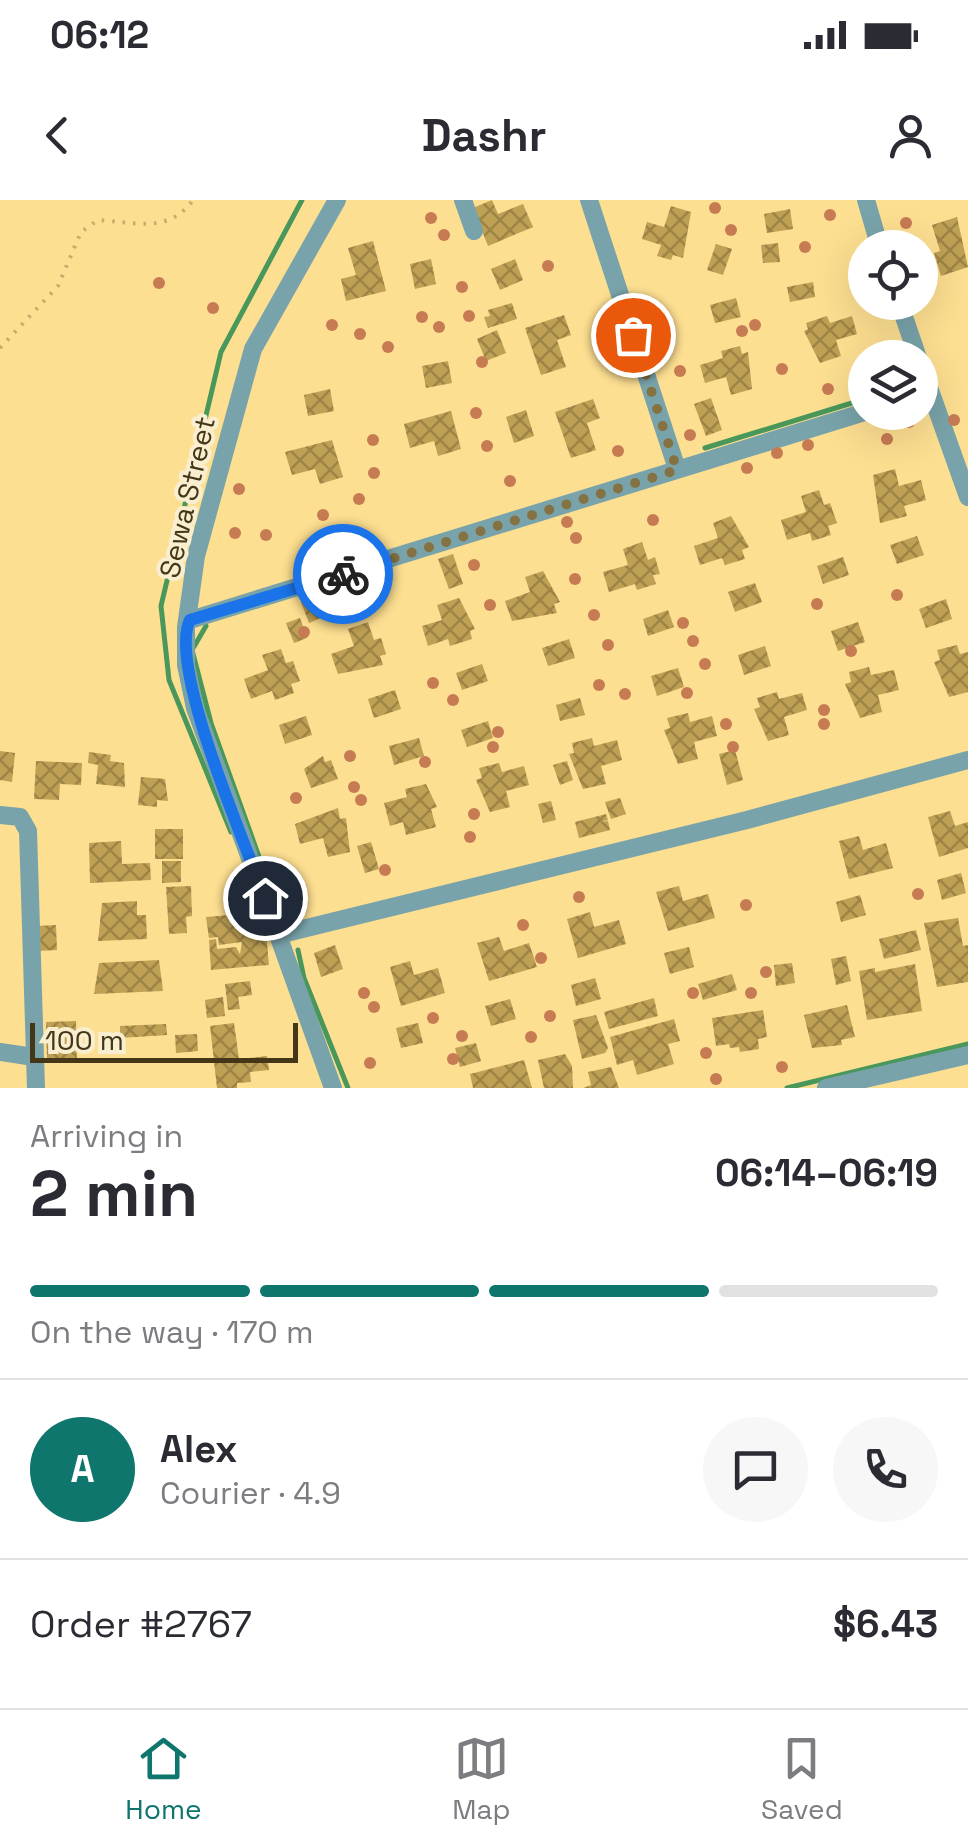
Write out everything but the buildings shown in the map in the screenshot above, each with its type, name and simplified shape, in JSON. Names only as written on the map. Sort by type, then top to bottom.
[{"type":"street","name":"Sewa Street","points":[[334,1088],[194,708],[186,665],[196,556],[253,349],[337,200]]},
{"type":"street","points":[[462,200],[474,230]]},
{"type":"street","points":[[589,200],[677,470]]},
{"type":"street","points":[[866,200],[875,230]]},
{"type":"street","points":[[190,620],[848,417]]},
{"type":"street","points":[[938,425],[968,496]]},
{"type":"street","points":[[278,935],[746,820],[968,760]]},
{"type":"street","points":[[0,814],[24,821],[36,1088]]},
{"type":"street","points":[[0,1052],[34,1057]]},
{"type":"street","points":[[826,1088],[968,1055]]},
{"type":"path","points":[[0,348],[58,286],[81,232],[98,220],[160,225],[181,218],[193,200]]},
{"type":"waterway","points":[[231,832],[169,680],[161,606],[221,352],[302,200]]},
{"type":"waterway","points":[[705,448],[848,404]]},
{"type":"waterway","points":[[206,626],[192,650],[211,723],[268,882]]},
{"type":"waterway","points":[[298,950],[304,978],[348,1088]]},
{"type":"waterway","points":[[787,1088],[968,1044]]},
{"type":"way so far","points":[[343,574],[677,470],[633,335]]},
{"type":"route","points":[[265,898],[194,708],[186,665],[186,627],[190,620],[343,574]]}]
